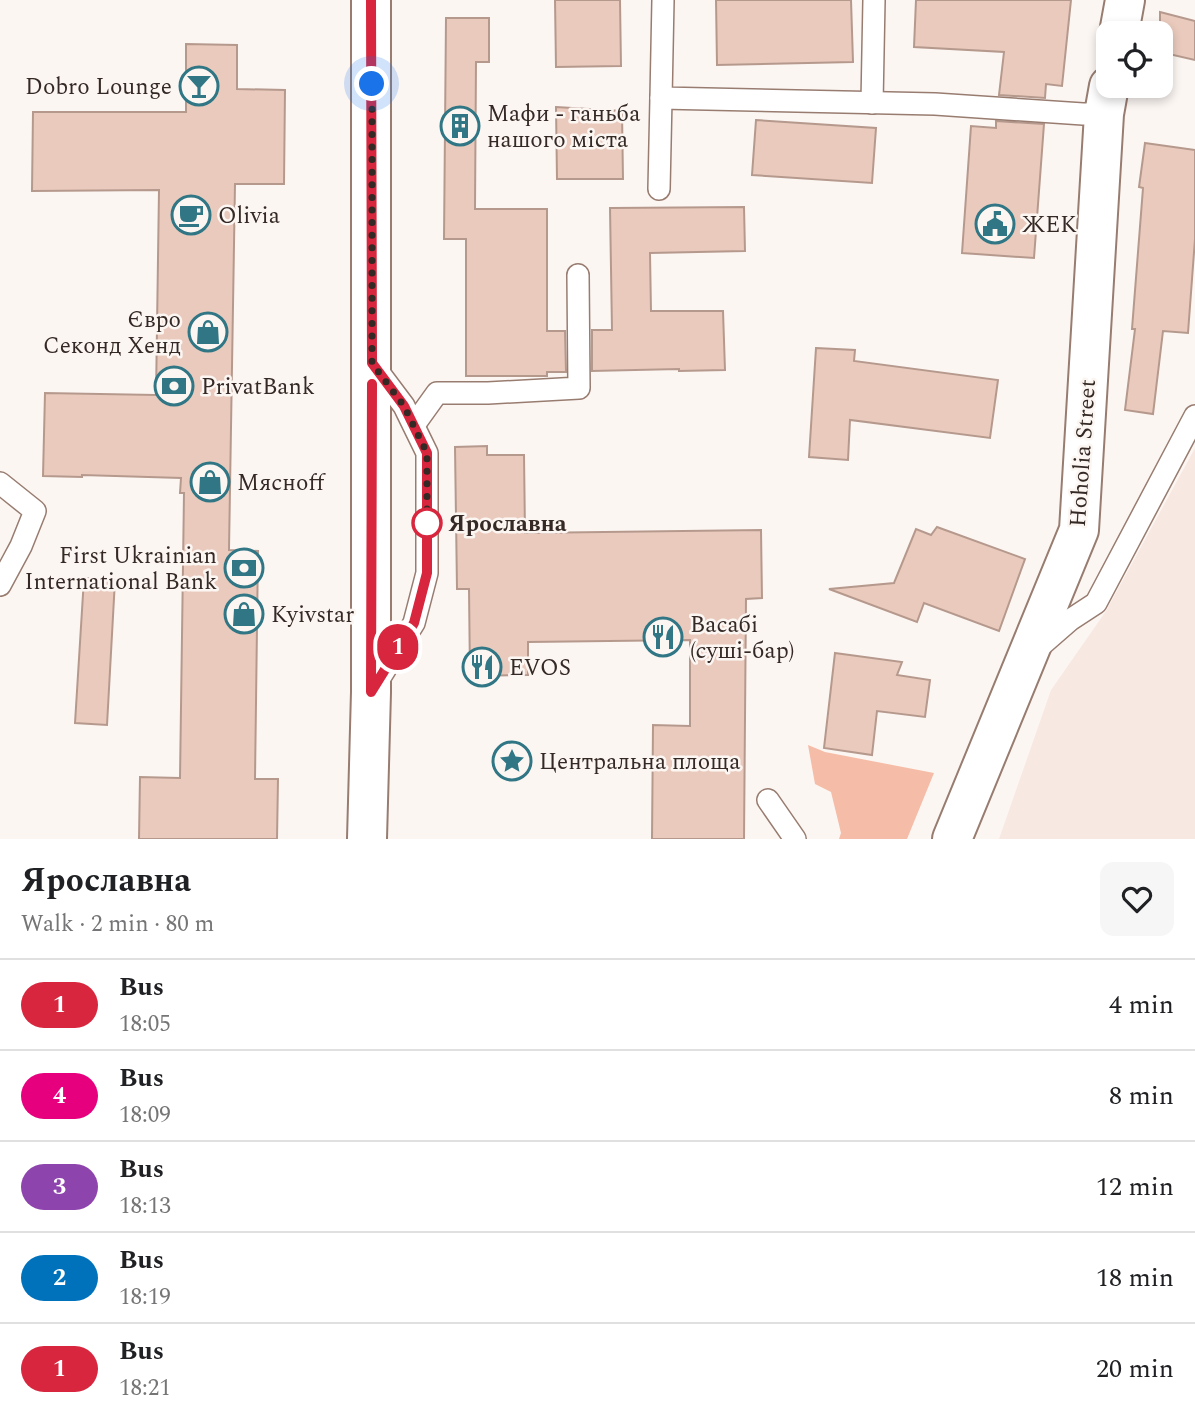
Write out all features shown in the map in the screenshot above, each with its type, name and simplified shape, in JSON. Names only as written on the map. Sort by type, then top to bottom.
[{"type":"main road","points":[[367,839],[371,692],[371,0]]},
{"type":"main road","points":[[1121,21],[1125,0]]},
{"type":"main road","name":"Hoholia Street","points":[[952,839],[1079,530],[1107,100]]},
{"type":"lane","points":[[659,189],[663,0]]},
{"type":"lane","points":[[872,103],[874,0]]},
{"type":"lane","points":[[661,98],[935,104],[1083,114],[1107,100]]},
{"type":"lane","points":[[414,425],[437,393],[579,388],[578,275]]},
{"type":"lane","points":[[371,692],[414,623],[427,573],[427,453],[404,406],[372,363]]},
{"type":"lane","points":[[1027,657],[1070,620],[1096,603],[1195,416]]},
{"type":"lane","points":[[0,483],[35,511],[21,546],[0,585]]},
{"type":"lane","points":[[768,800],[795,839]]},
{"type":"shaded area","points":[[1195,448],[1195,839],[999,839],[1051,690],[1106,611]]},
{"type":"shaded area","points":[[808,745],[825,752],[934,773],[907,839],[839,839],[841,833],[831,792],[815,784]]},
{"type":"building","points":[[555,0],[620,0],[621,66],[556,67]]},
{"type":"building","points":[[716,0],[851,0],[853,62],[717,65]]},
{"type":"building","points":[[916,0],[1071,0],[1062,86],[1046,84],[1045,98],[999,95],[1004,52],[914,47]]},
{"type":"building","points":[[1160,12],[1195,21],[1195,60],[1173,55],[1173,21],[1160,21]]},
{"type":"building","points":[[446,18],[489,18],[489,62],[476,62],[475,209],[547,209],[547,331],[565,331],[566,372],[547,372],[547,376],[466,376],[466,239],[444,239]]},
{"type":"building","points":[[186,44],[237,45],[237,89],[285,90],[284,184],[235,184],[229,550],[258,551],[255,779],[278,779],[277,839],[139,839],[140,777],[180,778],[184,493],[180,493],[181,478],[43,476],[45,393],[156,395],[159,190],[32,191],[33,112],[186,112]]},
{"type":"building","points":[[556,107],[622,111],[623,179],[557,179]]},
{"type":"building","points":[[756,120],[876,128],[872,183],[752,175]]},
{"type":"building","points":[[996,121],[1044,124],[1034,258],[962,253],[971,126],[996,128]]},
{"type":"building","points":[[1145,143],[1195,150],[1195,239],[1188,333],[1163,331],[1153,414],[1125,410],[1135,329],[1132,329],[1143,188],[1139,187]]},
{"type":"building","points":[[744,207],[745,251],[650,253],[651,311],[723,311],[725,370],[592,371],[592,330],[612,330],[610,208]]},
{"type":"building","points":[[816,348],[855,350],[854,361],[998,380],[990,438],[850,420],[848,460],[809,457]]},
{"type":"building","points":[[487,446],[487,455],[524,455],[525,533],[761,530],[762,598],[746,599],[744,839],[652,839],[653,725],[690,726],[690,640],[528,642],[528,675],[470,676],[469,589],[457,589],[455,447]]},
{"type":"building","points":[[937,527],[1025,559],[999,631],[924,603],[917,622],[829,589],[894,583],[916,529],[931,535]]},
{"type":"building","points":[[84,578],[115,580],[107,725],[75,723]]},
{"type":"building","points":[[835,653],[902,662],[897,675],[930,680],[925,717],[877,711],[872,755],[824,748]]},
{"type":"bus line","name":"1","points":[[371,0],[372,363],[404,406],[427,453],[427,573],[414,623],[371,692],[372,384]]},
{"type":"place","name":"Dobro Lounge","points":[[199,86]]},
{"type":"place","name":"Мафи - ганьба нашого міста","points":[[460,126]]},
{"type":"place","name":"Olivia","points":[[191,215]]},
{"type":"place","name":"ЖЕК","points":[[995,224]]},
{"type":"place","name":"Євро Секонд Хенд","points":[[208,332]]},
{"type":"place","name":"PrivatBank","points":[[174,386]]},
{"type":"place","name":"Мяснoff","points":[[210,482]]},
{"type":"place","name":"Ярославна","points":[[427,523]]},
{"type":"place","name":"First Ukrainian International Bank","points":[[244,568]]},
{"type":"place","name":"Kyivstar","points":[[244,614]]},
{"type":"place","name":"Васабі (суші-бар)","points":[[663,637]]},
{"type":"place","name":"EVOS","points":[[482,667]]},
{"type":"place","name":"Центральна площа","points":[[512,761]]},
{"type":"route","points":[[372,84],[372,363],[404,406],[427,453],[427,526],[427,523]]}]
